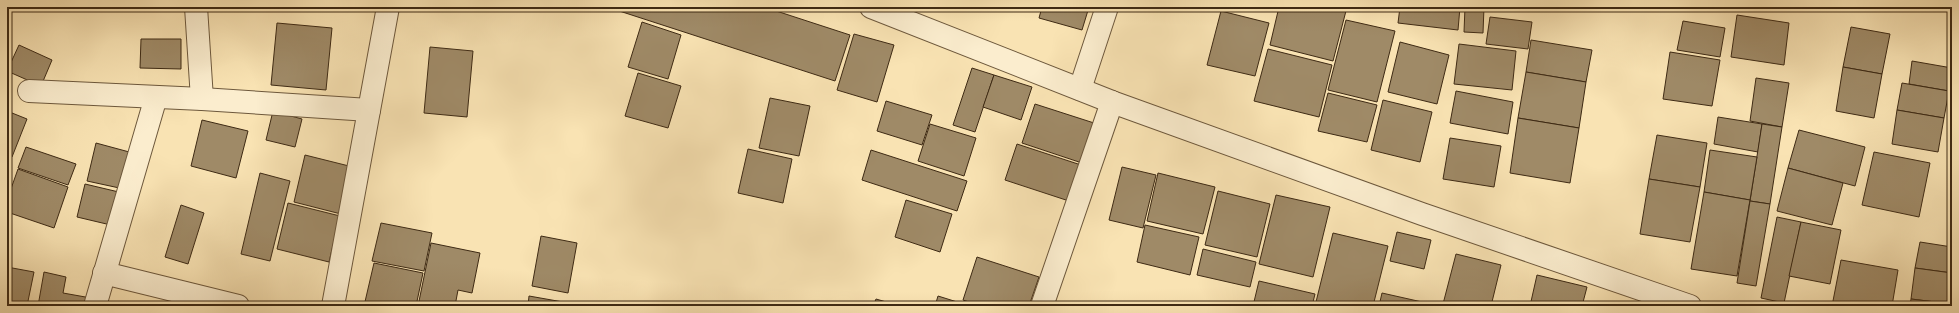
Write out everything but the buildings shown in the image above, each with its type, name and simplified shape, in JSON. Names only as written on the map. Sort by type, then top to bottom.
[{"type":"street","points":[[196,7],[202,99]]},
{"type":"street","points":[[333,306],[388,7]]},
{"type":"street","points":[[870,7],[1112,102],[1422,214],[1688,306]]},
{"type":"street","points":[[1080,89],[1107,7]]},
{"type":"street","points":[[29,91],[156,96],[369,110]]},
{"type":"street","points":[[95,306],[156,96]]},
{"type":"street","points":[[1042,306],[1112,102]]},
{"type":"street","points":[[104,273],[238,306]]}]
